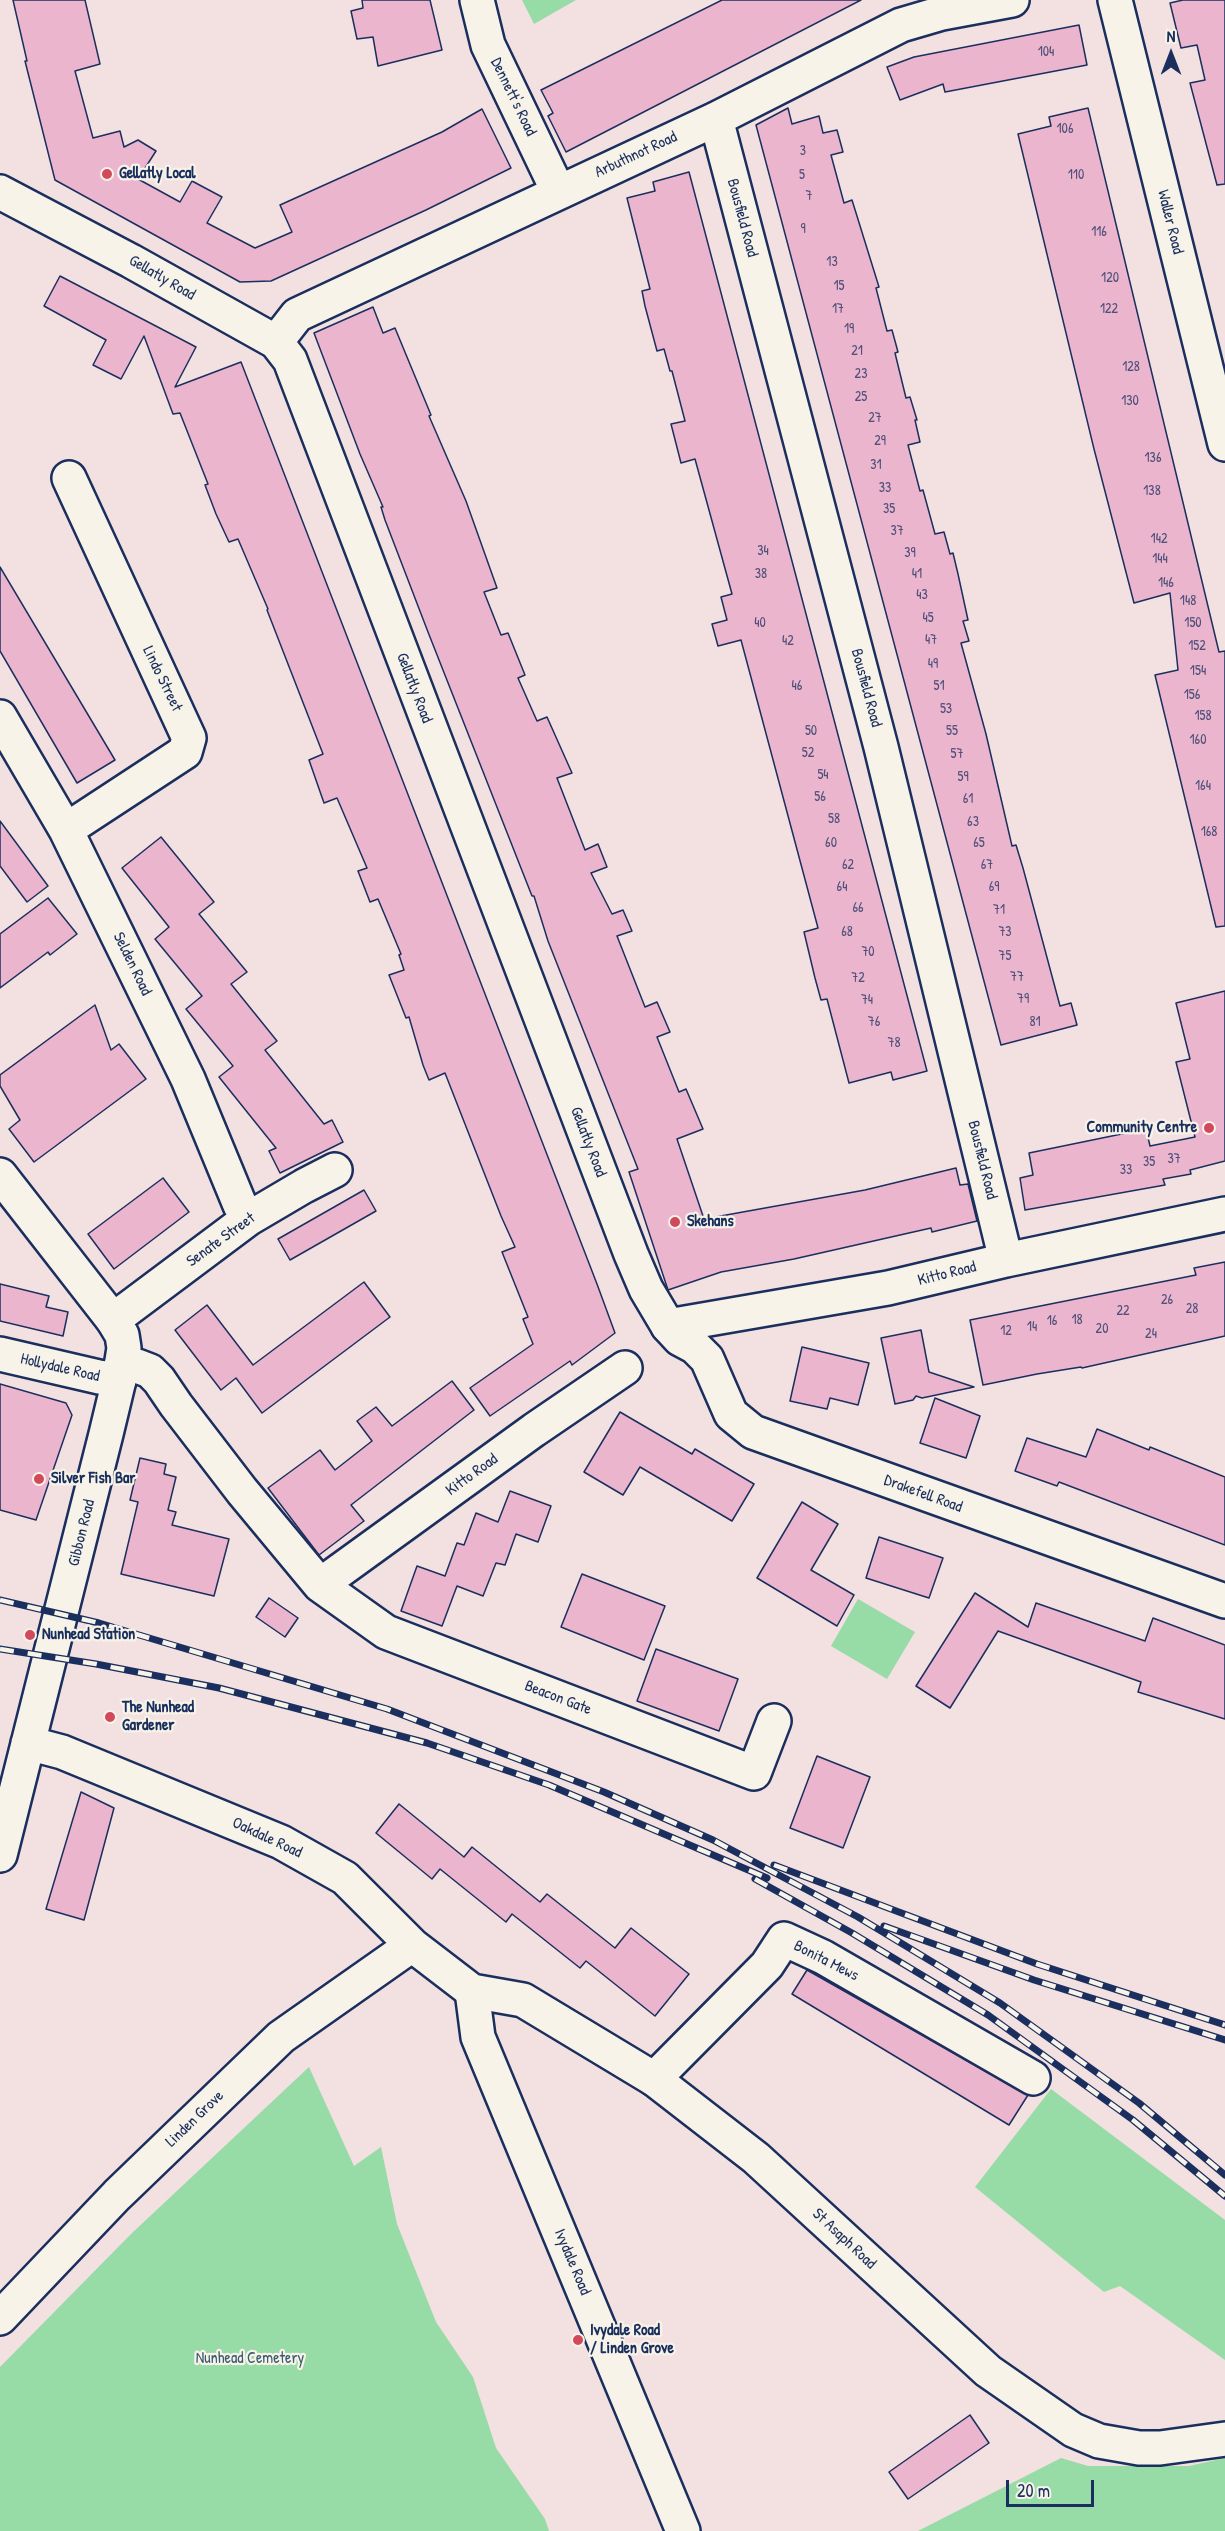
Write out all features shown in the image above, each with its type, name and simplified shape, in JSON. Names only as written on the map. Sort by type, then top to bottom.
[{"type":"street","name":"Dennett's Road","points":[[477,0],[488,45],[558,191]]},
{"type":"street","name":"Arbuthnot Road","points":[[276,342],[297,315],[716,119],[901,26],[942,13],[1012,0]]},
{"type":"street","name":"Waller Road","points":[[1115,0],[1225,444]]},
{"type":"street","name":"Bousfield Road","points":[[716,119],[878,736],[1006,1260]]},
{"type":"street","name":"Gellatly Road","points":[[0,192],[131,261],[276,342],[290,360],[631,1254],[646,1289],[668,1326]]},
{"type":"street","name":"Lindo Street","points":[[66,830],[185,752],[189,738],[69,478]]},
{"type":"street","name":"Selden Road","points":[[0,717],[66,830],[188,1079],[240,1205],[248,1219]]},
{"type":"street","name":"Senate Street","points":[[112,1320],[248,1219],[335,1170]]},
{"type":"street","name":"Gibbon Road","points":[[0,1175],[112,1320],[122,1335],[124,1348],[120,1373],[0,1855]]},
{"type":"street","name":"Kitto Road","points":[[668,1326],[888,1288],[1006,1260],[1225,1214]]},
{"type":"street","name":"Drakefell Road","points":[[668,1326],[680,1339],[702,1352],[731,1414],[753,1432],[1225,1601]]},
{"type":"street","name":"Hollydale Road","points":[[0,1354],[99,1377],[120,1373],[137,1366],[150,1371],[242,1491],[320,1586]]},
{"type":"street","name":"Kitto Road","points":[[320,1586],[534,1430],[625,1368]]},
{"type":"street","name":"Beacon Gate","points":[[320,1586],[386,1632],[754,1773],[774,1721]]},
{"type":"street","name":"Oakdale Road","points":[[28,1743],[62,1752],[281,1842],[345,1878],[412,1945],[472,1991]]},
{"type":"street","name":"Bonita Mews","points":[[654,2079],[767,1965],[784,1939],[823,1957],[1033,2078]]},
{"type":"street","name":"Linden Grove","points":[[0,2318],[117,2195],[280,2037],[412,1945]]},
{"type":"street","name":"St Asaph Road","points":[[472,1991],[523,2000],[654,2079],[756,2158],[988,2371],[1073,2430],[1099,2440],[1139,2448],[1160,2448],[1225,2439]]},
{"type":"street","name":"Ivydale Road","points":[[472,1991],[478,2037],[683,2531]]},
{"type":"green space","points":[[522,0],[576,0],[534,24]]},
{"type":"green space","points":[[858,1599],[915,1632],[887,1679],[831,1646]]},
{"type":"green space","name":"Nunhead Cemetery","points":[[309,2067],[354,2166],[381,2147],[397,2224],[436,2322],[473,2377],[496,2448],[545,2519],[549,2531],[0,2531],[0,2367],[131,2234]]},
{"type":"green space","points":[[1051,2089],[1225,2220],[1225,2360],[1120,2286],[1104,2292],[975,2187]]},
{"type":"green space","points":[[1061,2458],[1088,2466],[1189,2466],[1225,2458],[1225,2531],[918,2531]]},
{"type":"building","points":[[13,0],[85,0],[100,64],[75,71],[93,138],[120,131],[124,147],[138,140],[156,151],[138,179],[180,202],[192,181],[222,197],[207,223],[255,248],[292,232],[280,205],[442,132],[482,109],[511,168],[271,281],[240,282],[55,180],[25,61],[27,61]]},
{"type":"building","points":[[362,0],[430,0],[442,50],[378,66],[373,37],[357,39],[351,11],[363,8]]},
{"type":"building","points":[[722,0],[861,0],[566,152],[548,116],[553,113],[541,90]]},
{"type":"building","points":[[1183,0],[1225,0],[1225,184],[1217,185],[1190,83],[1205,80],[1197,45],[1181,48],[1170,3]]},
{"type":"building","points":[[1079,25],[1087,65],[945,92],[943,84],[900,100],[887,67],[914,57]]},
{"type":"building","points":[[788,108],[792,124],[819,116],[823,133],[837,130],[843,152],[831,155],[844,203],[852,200],[879,287],[876,288],[887,331],[892,330],[898,352],[895,353],[906,398],[910,397],[917,420],[915,420],[920,442],[908,445],[920,491],[923,490],[935,534],[944,532],[950,554],[953,553],[968,620],[963,621],[969,641],[961,643],[986,734],[1012,846],[1016,845],[1023,868],[1060,1006],[1071,1003],[1077,1025],[1001,1045],[756,125]]},
{"type":"building","points":[[1088,108],[1219,652],[1225,651],[1225,926],[1216,927],[1155,675],[1178,670],[1170,593],[1134,603],[1094,449],[1018,134],[1051,126],[1049,117]]},
{"type":"building","points":[[689,172],[927,1071],[893,1080],[891,1072],[849,1083],[827,999],[821,1000],[815,978],[804,932],[818,928],[741,640],[718,646],[712,624],[727,620],[721,597],[732,594],[695,459],[681,463],[671,424],[685,421],[672,371],[670,371],[664,349],[657,351],[645,306],[642,291],[650,289],[627,198],[655,191],[653,182]]},
{"type":"building","points":[[60,276],[196,347],[175,387],[241,362],[597,1284],[615,1333],[572,1365],[570,1361],[490,1416],[470,1388],[533,1344],[523,1319],[528,1317],[502,1252],[515,1247],[445,1073],[429,1080],[409,1017],[406,1018],[389,975],[404,970],[399,955],[401,954],[378,899],[370,902],[358,871],[367,868],[337,798],[324,803],[309,760],[323,754],[268,609],[238,539],[229,542],[216,514],[205,485],[208,484],[180,413],[173,414],[144,336],[121,379],[93,365],[106,340],[44,306]]},
{"type":"building","points":[[373,307],[383,333],[395,328],[431,415],[429,416],[466,501],[497,588],[484,592],[501,635],[508,633],[525,675],[518,678],[537,721],[547,717],[572,773],[557,778],[585,850],[598,844],[607,867],[591,873],[612,914],[623,910],[632,931],[617,936],[645,1007],[657,1002],[670,1032],[657,1037],[679,1092],[686,1089],[703,1129],[677,1139],[704,1219],[865,1190],[956,1168],[960,1185],[968,1184],[977,1221],[932,1232],[931,1228],[794,1259],[721,1272],[668,1290],[629,1172],[638,1169],[314,333]]},
{"type":"building","points":[[0,567],[115,760],[77,783],[0,651]]},
{"type":"building","points":[[0,821],[48,886],[27,902],[0,866]]},
{"type":"building","points":[[161,837],[214,902],[199,914],[247,972],[231,984],[277,1041],[265,1050],[324,1124],[332,1120],[343,1142],[280,1173],[269,1151],[276,1148],[219,1077],[233,1066],[186,1009],[202,996],[155,939],[169,927],[122,868]]},
{"type":"building","points":[[48,898],[77,934],[50,955],[48,952],[0,988],[0,934]]},
{"type":"building","points":[[1225,991],[1225,1161],[1190,1170],[1191,1174],[1163,1179],[1165,1185],[1025,1210],[1020,1178],[1033,1175],[1029,1153],[1146,1129],[1150,1146],[1195,1137],[1176,1062],[1190,1059],[1176,1003]]},
{"type":"building","points":[[95,1005],[111,1050],[119,1044],[146,1079],[34,1162],[9,1129],[20,1120],[0,1086],[0,1075]]},
{"type":"building","points":[[163,1178],[189,1212],[114,1269],[88,1234]]},
{"type":"building","points":[[364,1190],[376,1211],[290,1260],[278,1239]]},
{"type":"building","points":[[1225,1262],[1225,1336],[1082,1368],[983,1385],[970,1320],[1196,1275],[1194,1268]]},
{"type":"building","points":[[364,1282],[390,1317],[262,1413],[236,1378],[221,1390],[175,1330],[207,1305],[253,1365]]},
{"type":"building","points":[[0,1284],[49,1296],[46,1307],[68,1312],[63,1336],[0,1321]]},
{"type":"building","points":[[921,1330],[929,1372],[974,1387],[922,1398],[916,1396],[913,1400],[895,1404],[881,1338]]},
{"type":"building","points":[[802,1347],[869,1363],[858,1405],[830,1398],[827,1409],[790,1401]]},
{"type":"building","points":[[452,1381],[474,1410],[351,1505],[364,1521],[319,1555],[268,1488],[320,1450],[335,1470],[372,1441],[357,1421],[376,1407],[392,1426]]},
{"type":"building","points":[[0,1384],[66,1403],[72,1415],[36,1520],[0,1510]]},
{"type":"building","points":[[935,1398],[980,1416],[966,1458],[920,1443]]},
{"type":"building","points":[[620,1412],[692,1454],[695,1449],[754,1484],[732,1521],[640,1467],[623,1495],[584,1472]]},
{"type":"building","points":[[1097,1429],[1225,1477],[1225,1545],[1059,1482],[1057,1486],[1015,1471],[1027,1438],[1086,1457]]},
{"type":"building","points":[[140,1458],[166,1464],[164,1474],[176,1477],[168,1510],[176,1512],[172,1525],[229,1539],[214,1596],[121,1574],[138,1502],[130,1500]]},
{"type":"building","points":[[510,1491],[551,1506],[538,1542],[516,1534],[505,1565],[496,1563],[483,1596],[457,1586],[442,1626],[401,1611],[417,1566],[445,1576],[457,1543],[464,1545],[476,1513],[498,1522]]},
{"type":"building","points":[[802,1502],[838,1524],[811,1570],[854,1595],[837,1626],[757,1578]]},
{"type":"building","points":[[879,1537],[943,1558],[929,1598],[866,1578]]},
{"type":"building","points":[[582,1574],[665,1606],[644,1660],[561,1627]]},
{"type":"building","points":[[975,1593],[1028,1627],[1036,1603],[1145,1641],[1153,1618],[1225,1645],[1225,1719],[1138,1692],[1141,1682],[998,1631],[950,1708],[916,1686]]},
{"type":"building","points":[[269,1598],[298,1618],[285,1637],[256,1617]]},
{"type":"building","points":[[656,1649],[738,1679],[719,1731],[637,1701]]},
{"type":"building","points":[[817,1756],[870,1777],[843,1848],[790,1828]]},
{"type":"building","points":[[81,1792],[114,1808],[84,1920],[46,1909]]},
{"type":"building","points":[[399,1804],[464,1857],[472,1847],[540,1902],[547,1894],[615,1948],[631,1928],[689,1974],[655,2016],[586,1961],[580,1968],[512,1914],[506,1922],[440,1869],[432,1879],[376,1833]]},
{"type":"building","points":[[807,1970],[1028,2095],[1009,2125],[792,1994]]},
{"type":"building","points":[[970,2415],[989,2443],[908,2499],[889,2472]]},
{"type":"railway","points":[[0,1600],[99,1623],[387,1709],[604,1792],[713,1840],[858,1917],[1000,2003],[1139,2103],[1225,2175]]},
{"type":"railway","points":[[0,1649],[96,1664],[219,1688],[427,1743],[549,1785],[767,1878]]},
{"type":"railway","points":[[774,1865],[1037,1964],[1225,2025]]},
{"type":"railway","points":[[755,1879],[852,1933],[988,2015],[1133,2120],[1225,2196]]},
{"type":"railway","points":[[884,1926],[1034,1980],[1225,2040]]},
{"type":"place","name":"Gellatly Local","points":[[107,174]]},
{"type":"place","name":"Community Centre","points":[[1209,1128]]},
{"type":"place","name":"Skehans","points":[[675,1222]]},
{"type":"place","name":"Silver Fish Bar","points":[[39,1479]]},
{"type":"place","name":"Nunhead Station","points":[[30,1635]]},
{"type":"place","name":"The Nunhead Gardener","points":[[110,1717]]},
{"type":"place","name":"Ivydale Road / Linden Grove","points":[[578,2340]]}]
